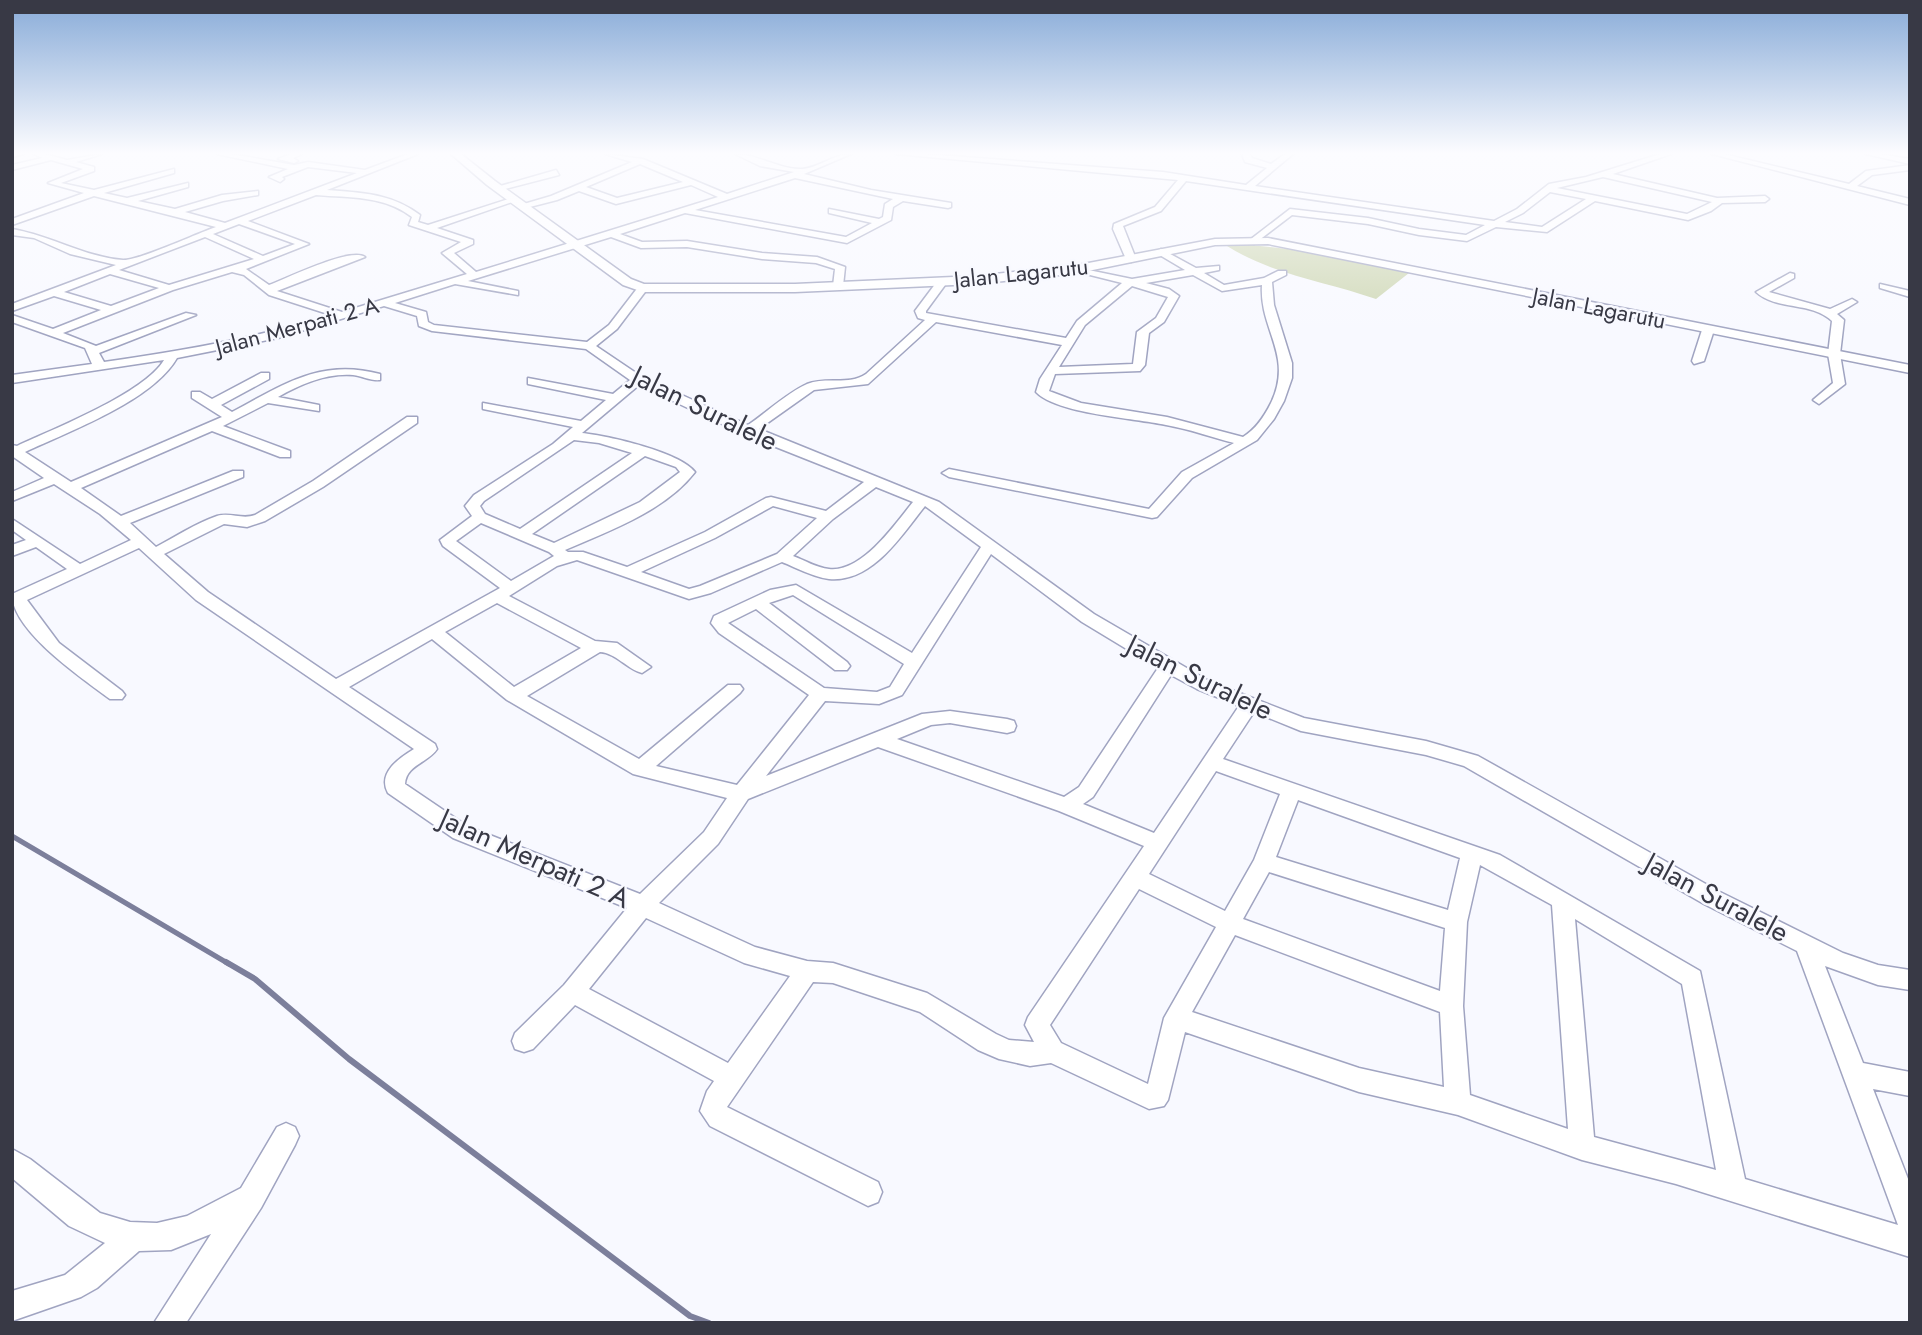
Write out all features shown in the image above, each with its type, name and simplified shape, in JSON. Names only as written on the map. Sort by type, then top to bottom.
[{"type":"street","points":[[12,222],[25,216]]},
{"type":"street","points":[[191,216],[224,226]]},
{"type":"street","points":[[12,308],[251,216]]},
{"type":"street","points":[[416,216],[412,223],[431,227],[470,242],[447,253],[470,269],[473,276]]},
{"type":"street","points":[[431,227],[469,216]]},
{"type":"street","name":"Jalan Lagarutu","points":[[536,216],[626,282],[643,288],[838,286],[943,281],[1078,268],[1216,242],[1254,241],[1303,247],[1910,369]]},
{"type":"street","name":"Jalan Merpati 2 A","points":[[12,379],[250,342],[663,216]]},
{"type":"street","points":[[717,216],[847,240]]},
{"type":"street","points":[[855,216],[879,222]]},
{"type":"street","points":[[837,246],[888,216]]},
{"type":"street","points":[[1131,258],[1118,229],[1123,220],[1135,216]]},
{"type":"street","points":[[1254,241],[1285,216]]},
{"type":"street","points":[[1327,216],[1460,238],[1474,236],[1509,216]]},
{"type":"street","points":[[1436,216],[1544,230],[1565,216]]},
{"type":"street","points":[[52,333],[169,288],[211,274],[237,269],[304,244],[239,221]]},
{"type":"street","points":[[12,232],[36,236],[69,251],[126,264]]},
{"type":"street","points":[[206,233],[238,250],[263,259]]},
{"type":"street","points":[[238,250],[260,242],[272,233]]},
{"type":"street","points":[[611,234],[641,245],[680,244],[762,257],[817,260],[839,265],[838,286]]},
{"type":"street","points":[[1161,252],[1222,288],[1267,281],[1282,273]]},
{"type":"street","points":[[817,260],[827,253]]},
{"type":"street","points":[[268,289],[348,258],[360,257]]},
{"type":"street","points":[[1051,372],[1111,367],[1132,369],[1139,366],[1143,332],[1160,320],[1174,296],[1169,292],[1078,268]]},
{"type":"street","points":[[1215,268],[1129,283],[1081,323],[1042,392],[1052,398],[1168,421],[1245,442]]},
{"type":"street","points":[[237,269],[248,273],[268,289],[341,315]]},
{"type":"street","points":[[110,271],[169,288]]},
{"type":"street","points":[[1790,276],[1761,292],[1772,298],[1830,313],[1838,320],[1834,354],[1839,384],[1819,400]]},
{"type":"street","points":[[454,281],[514,293]]},
{"type":"street","points":[[943,281],[920,311],[922,316],[1068,342]]},
{"type":"street","points":[[949,473],[1152,514],[1192,471],[1245,442],[1268,424],[1287,373],[1276,323],[1266,303],[1267,281]]},
{"type":"street","points":[[1884,286],[1910,294]]},
{"type":"street","points":[[385,303],[422,314],[423,324],[432,328],[589,346],[612,327],[643,288]]},
{"type":"street","points":[[53,292],[111,310]]},
{"type":"street","points":[[1830,313],[1852,302]]},
{"type":"street","points":[[93,351],[190,315]]},
{"type":"street","points":[[12,318],[86,343],[100,367]]},
{"type":"street","points":[[748,431],[818,383],[852,383],[869,378],[934,318]]},
{"type":"street","points":[[1698,360],[1708,330]]},
{"type":"street","name":"Jalan Suralele","points":[[589,346],[638,380],[748,431],[923,499],[948,514],[1088,618],[1168,666],[1250,705],[1301,724],[1426,748],[1471,761],[1712,898],[1806,945],[1855,968],[1910,980]]},
{"type":"street","points":[[15,454],[118,403],[128,393],[161,376],[172,356]]},
{"type":"street","points":[[69,488],[211,426],[324,372],[357,371],[376,377]]},
{"type":"street","points":[[212,404],[265,376]]},
{"type":"street","points":[[638,380],[576,431],[478,498],[472,506],[480,517],[559,553],[584,556],[689,594],[705,590],[782,557],[828,516],[875,481]]},
{"type":"street","points":[[532,381],[613,398]]},
{"type":"street","points":[[196,395],[232,416]]},
{"type":"street","points":[[268,399],[314,408]]},
{"type":"street","points":[[337,686],[504,592],[559,553],[624,517],[670,487],[688,472],[681,464],[642,451],[487,406]]},
{"type":"street","points":[[153,554],[225,519],[247,523],[260,518],[318,484],[412,420]]},
{"type":"street","points":[[211,426],[285,454]]},
{"type":"street","points":[[519,536],[637,458],[642,451]]},
{"type":"street","name":"Jalan Merpati 2 A","points":[[15,454],[119,522],[201,595],[263,640],[337,686],[428,749],[403,766],[393,781],[395,788],[460,832],[643,905],[752,956],[807,971],[833,972],[927,1004],[987,1042],[1008,1051],[1030,1054],[1052,1051]]},
{"type":"street","points":[[119,522],[238,474]]},
{"type":"street","points":[[12,497],[54,479]]},
{"type":"street","points":[[782,557],[827,574],[850,574],[881,550],[923,499]]},
{"type":"street","points":[[629,572],[710,535],[771,501],[828,516]]},
{"type":"street","points":[[480,517],[449,538],[448,543],[504,592],[593,647]]},
{"type":"street","points":[[12,523],[77,569]]},
{"type":"street","points":[[12,551],[36,541]]},
{"type":"street","points":[[116,695],[53,647],[18,601],[21,595],[139,541]]},
{"type":"street","points":[[914,662],[796,590],[724,616],[719,623],[820,694],[884,697],[896,691],[989,546]]},
{"type":"street","points":[[757,602],[841,666]]},
{"type":"street","points":[[434,632],[513,696],[640,769],[741,794],[938,717],[1007,726]]},
{"type":"street","points":[[513,696],[593,647],[611,647],[642,667]]},
{"type":"street","points":[[1066,806],[1086,792],[1168,666]]},
{"type":"street","points":[[640,769],[734,689]]},
{"type":"street","points":[[524,1041],[572,992],[643,905],[710,838],[820,694]]},
{"type":"street","points":[[1250,705],[1037,1025],[1052,1051],[1152,1098],[1159,1091],[1176,1018],[1264,862],[1291,792]]},
{"type":"street","points":[[878,740],[1066,806],[1158,844]]},
{"type":"street","points":[[1210,762],[1472,853],[1521,874],[1692,978],[1734,1191]]},
{"type":"street","points":[[1458,1103],[1451,1006],[1456,922],[1472,853]]},
{"type":"street","points":[[1264,862],[1456,922]]},
{"type":"street","points":[[1136,877],[1229,923],[1451,1006]]},
{"type":"street","points":[[1563,902],[1582,1147]]},
{"type":"street","points":[[1806,945],[1854,1073],[1904,1192],[1910,1220]]},
{"type":"street","points":[[807,971],[716,1100],[713,1111],[719,1117],[868,1192]]},
{"type":"street","points":[[572,992],[732,1078]]},
{"type":"street","points":[[1176,1018],[1359,1080],[1458,1103],[1582,1147],[1676,1171],[1910,1243]]},
{"type":"street","points":[[1854,1073],[1910,1084]]},
{"type":"street","points":[[169,1323],[251,1198],[286,1136]]},
{"type":"street","points":[[16,1171],[82,1218],[107,1231],[135,1236],[159,1237],[183,1233],[251,1198]]},
{"type":"street","points":[[12,1306],[71,1287],[87,1278],[135,1236]]},
{"type":"green space","points":[[1242,244],[1305,251],[1409,273],[1376,299],[1281,271],[1227,246]]},
{"type":"waterway","points":[[12,836],[229,964]]},
{"type":"waterway","points":[[226,962],[255,979],[349,1059],[690,1316],[709,1323]]}]
